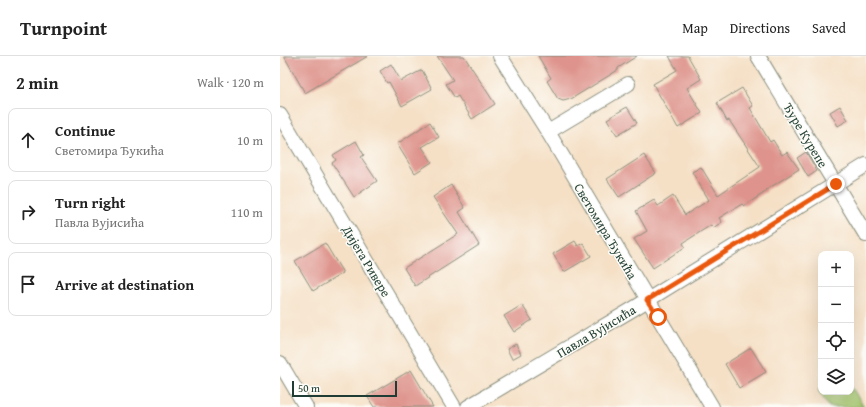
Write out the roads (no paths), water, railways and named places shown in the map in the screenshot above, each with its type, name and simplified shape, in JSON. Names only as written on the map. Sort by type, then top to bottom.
[{"type":"street","name":"Светомира Ђукића","points":[[500,56],[548,132],[712,407]]},
{"type":"street","name":"Ђуре Курепе","points":[[758,56],[866,235]]},
{"type":"street","points":[[548,132],[628,84]]},
{"type":"street","name":"Дијега Ривере","points":[[280,115],[454,407]]},
{"type":"street","name":"Павла Вујисића","points":[[468,407],[647,300],[866,165]]},
{"type":"street","points":[[280,363],[306,407]]}]
